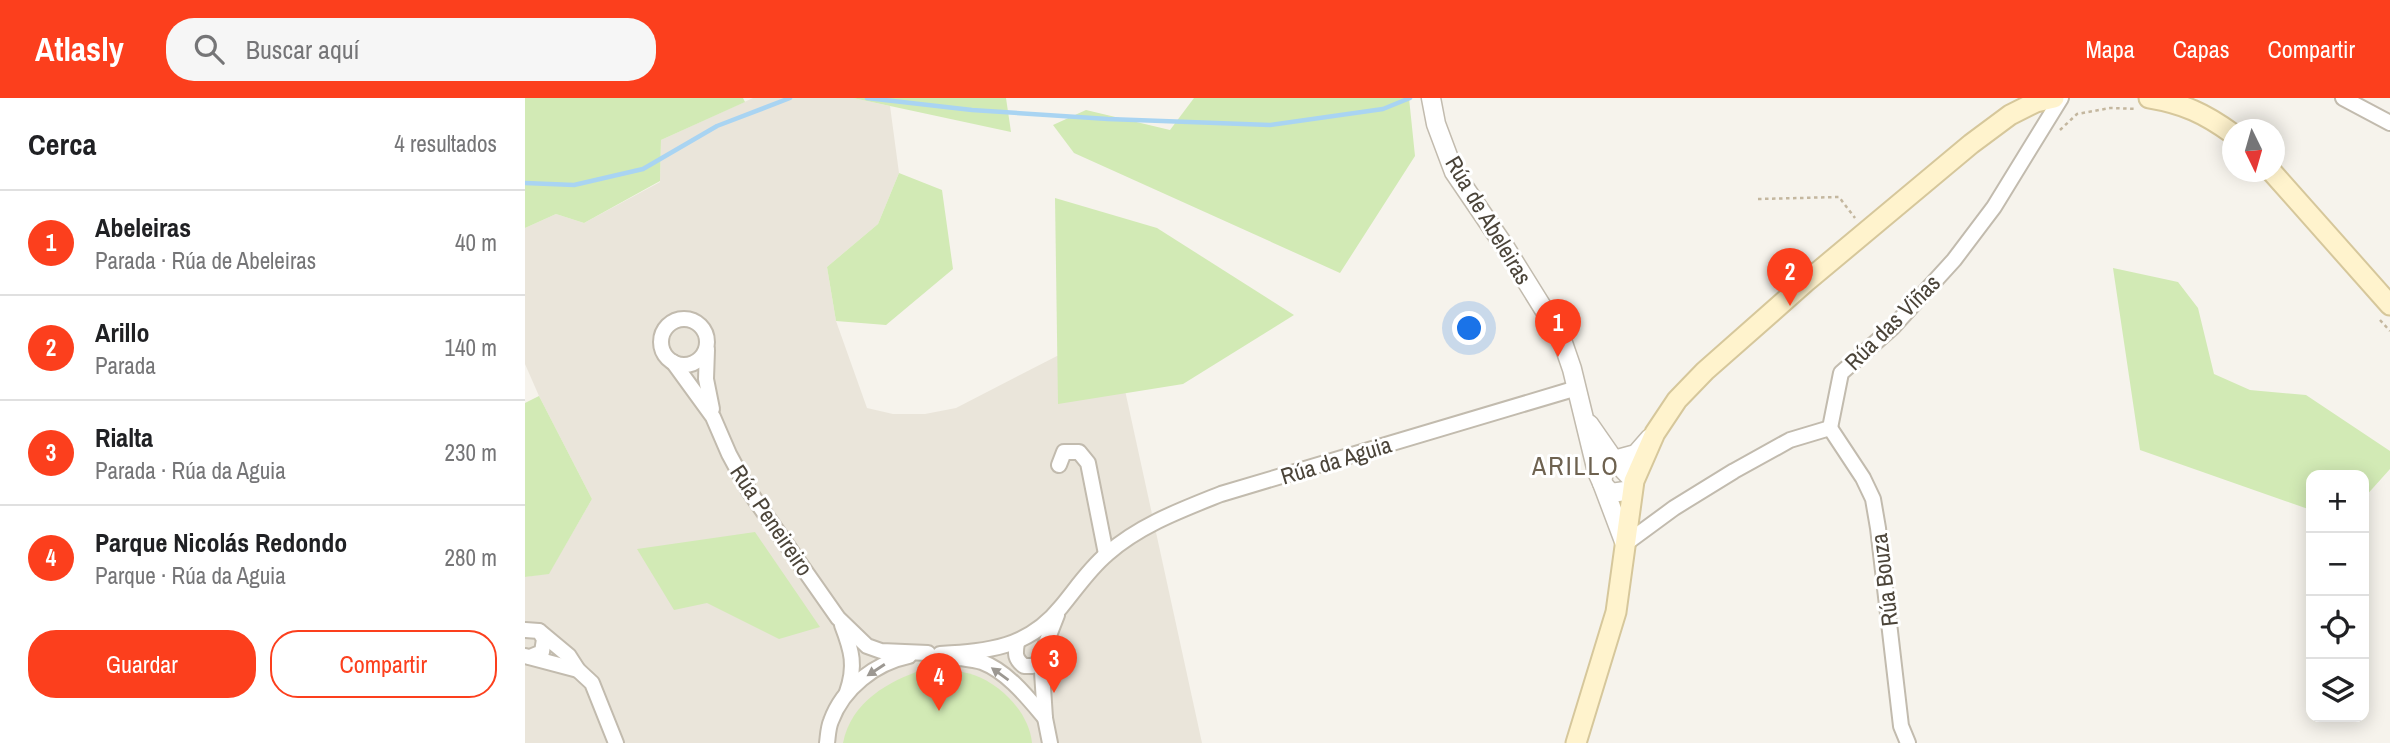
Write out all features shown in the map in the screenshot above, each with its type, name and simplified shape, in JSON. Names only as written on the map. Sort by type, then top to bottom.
[{"type":"main road","points":[[1576,743],[1616,612],[1633,486],[1655,433],[1677,400],[1705,371],[1971,144],[2010,115],[2036,102],[2054,98]]},
{"type":"main road","points":[[2144,104],[2169,101],[2206,115],[2222,127]]},
{"type":"main road","points":[[2281,182],[2390,305]]},
{"type":"street","name":"Rúa de Abeleiras","points":[[1431,98],[1436,124],[1454,172],[1561,337],[1577,388],[1597,472],[1625,544]]},
{"type":"street","name":"Rúa das Viñas","points":[[1831,428],[1841,373],[1893,327],[1954,260],[1994,207],[2061,98]]},
{"type":"street","points":[[2343,98],[2390,123]]},
{"type":"street","name":"Rúa Peneireiro","points":[[713,417],[706,379],[705,333],[693,321],[675,321],[667,327],[661,339],[665,354],[713,417],[749,491],[838,618],[867,646],[881,650],[934,653]]},
{"type":"street","points":[[673,362],[685,365],[693,363],[705,352],[707,341]]},
{"type":"street","name":"Rúa da Aguia","points":[[827,743],[831,722],[847,692],[869,674],[892,660],[934,653],[988,651],[1017,643],[1059,611],[1106,554],[1138,531],[1177,511],[1221,494],[1577,388]]},
{"type":"street","name":"Rúa de Abeleiras","points":[[1584,417],[1633,486]]},
{"type":"street","points":[[1625,544],[1674,508],[1734,471],[1790,440],[1831,428]]},
{"type":"street","name":"Rúa Bouza","points":[[1831,428],[1873,499],[1901,726],[1908,743]]},
{"type":"street","points":[[1633,486],[1611,493],[1602,483],[1604,471],[1614,460],[1636,454],[1655,433]]},
{"type":"street","points":[[1059,465],[1064,452],[1079,452],[1088,463],[1106,554]]},
{"type":"street","name":"Rúa da Aguia","points":[[1050,743],[1045,718],[1041,660],[1059,611]]},
{"type":"street","name":"Rúa Peneireiro","points":[[838,618],[852,651],[852,678],[847,692]]},
{"type":"street","points":[[528,656],[540,654],[544,648],[544,639],[532,631]]},
{"type":"street","points":[[532,631],[569,656],[578,670],[592,683],[615,743]]},
{"type":"street","points":[[1017,643],[1015,656],[1024,666],[1033,666],[1041,660]]},
{"type":"street","name":"Rúa da Aguia","points":[[934,653],[982,662],[1024,694],[1045,718]]},
{"type":"street","points":[[528,656],[578,670]]},
{"type":"path","points":[[2060,130],[2077,114],[2144,104]]},
{"type":"path","points":[[1758,199],[1839,197],[1864,233]]},
{"type":"shaded area","points":[[753,98],[853,98],[890,106],[899,173],[878,224],[827,267],[836,321],[867,408],[893,414],[925,414],[956,408],[1057,356],[1114,340],[1202,743],[525,743],[525,577],[549,573],[592,499],[525,364],[525,228],[556,214],[584,223],[660,182],[661,140]]},
{"type":"green space","points":[[525,98],[743,98],[745,102],[661,140],[660,181],[584,223],[556,214],[525,228]]},
{"type":"green space","points":[[853,98],[1006,98],[1011,132]]},
{"type":"green space","points":[[1194,98],[1409,98],[1415,156],[1340,273],[1074,153],[1053,125],[1086,110],[1170,130]]},
{"type":"green space","points":[[899,173],[942,190],[953,269],[886,325],[836,321],[827,267],[878,224]]},
{"type":"green space","points":[[1055,198],[1157,228],[1294,315],[1183,384],[1058,404]]},
{"type":"green space","points":[[2113,268],[2178,282],[2198,308],[2214,374],[2250,390],[2306,395],[2390,451],[2390,469],[2369,492],[2369,470],[2306,470],[2306,508],[2140,450]]},
{"type":"green space","points":[[539,396],[592,499],[549,574],[525,577],[525,403]]},
{"type":"green space","points":[[755,532],[820,627],[779,639],[707,603],[674,610],[637,549]]},
{"type":"green space","points":[[925,669],[968,673],[994,686],[1020,711],[1026,721],[1032,743],[843,743],[854,716],[873,695],[898,680]]},
{"type":"waterway","points":[[525,183],[574,185],[643,169],[717,126],[790,98]]},
{"type":"waterway","points":[[867,98],[972,110],[1108,119],[1270,125],[1383,109],[1410,98]]},
{"type":"place","name":"Arillo","points":[[1790,306]]},
{"type":"place","name":"Abeleiras","points":[[1558,357]]},
{"type":"place","name":"Rialta","points":[[1054,693]]},
{"type":"place","name":"Parque Nicolás Redondo","points":[[939,711]]},
{"type":"district","name":"ARILLO","points":[[1576,465]]}]
